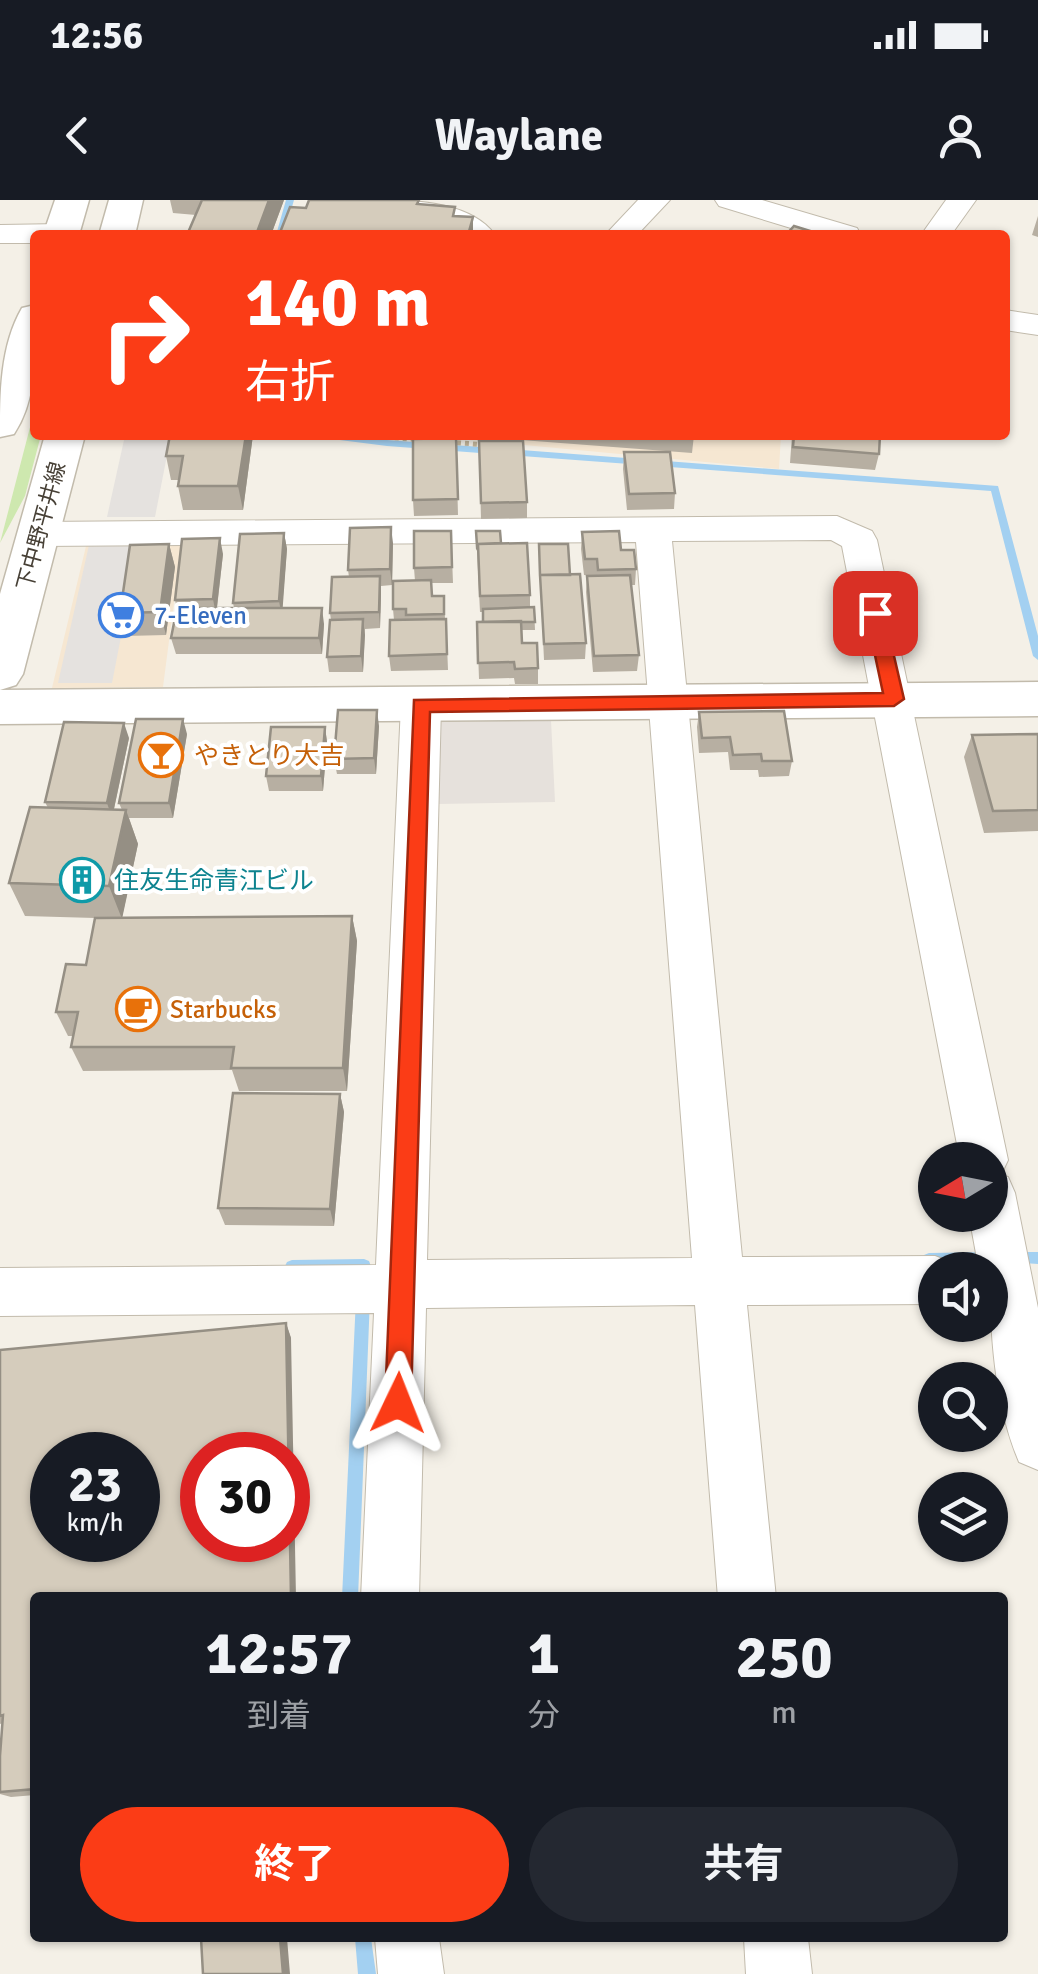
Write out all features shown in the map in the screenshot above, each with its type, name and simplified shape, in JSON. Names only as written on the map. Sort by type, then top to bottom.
[{"type":"street","points":[[118,230],[126,200]]},
{"type":"street","points":[[396,200],[476,230]]},
{"type":"street","points":[[625,230],[655,200]]},
{"type":"street","points":[[730,200],[829,230]]},
{"type":"street","points":[[940,230],[961,200]]},
{"type":"street","points":[[0,234],[65,223]]},
{"type":"street","points":[[1010,321],[1038,325]]},
{"type":"street","points":[[0,425],[30,332]]},
{"type":"street","name":"下中野平井線","points":[[0,674],[64,440]]},
{"type":"street","points":[[39,534],[837,528],[858,540],[894,699],[980,1142]]},
{"type":"street","points":[[653,531],[746,1592]]},
{"type":"street","points":[[0,707],[1038,699]]},
{"type":"street","points":[[390,1592],[375,1288],[421,705]]},
{"type":"street","points":[[1008,1271],[1038,1443]]},
{"type":"street","points":[[0,1292],[918,1280]]},
{"type":"street","points":[[408,1942],[412,1974]]},
{"type":"street","points":[[776,1942],[779,1974]]},
{"type":"path","points":[[446,442],[486,444],[487,440]]},
{"type":"shaded area","points":[[124,440],[170,440],[155,517],[107,517]]},
{"type":"shaded area","points":[[470,440],[781,440],[779,469]]},
{"type":"shaded area","name":"7-Eleven","points":[[182,541],[163,687],[52,688],[87,542]]},
{"type":"shaded area","points":[[139,544],[112,683],[58,683],[89,545]]},
{"type":"shaded area","points":[[551,720],[555,802],[438,804],[438,722]]},
{"type":"green space","points":[[30,427],[30,440],[40,440],[25,496],[0,543]]},
{"type":"building","points":[[202,200],[269,200],[258,230],[189,230]]},
{"type":"building","points":[[309,200],[419,200],[417,204],[455,207],[453,216],[473,217],[469,230],[281,230],[290,207],[306,208]]},
{"type":"building","points":[[169,440],[245,440],[238,486],[178,486],[183,456],[166,456]]},
{"type":"building","points":[[413,440],[456,440],[458,499],[413,500]]},
{"type":"building","points":[[794,440],[880,440],[879,454],[793,447]]},
{"type":"building","points":[[479,441],[523,441],[527,502],[481,503]]},
{"type":"building","points":[[624,452],[670,452],[675,493],[629,494]]},
{"type":"building","points":[[391,527],[390,569],[348,570],[350,528]]},
{"type":"building","points":[[414,531],[451,531],[452,567],[414,568]]},
{"type":"building","points":[[476,531],[500,531],[501,543],[477,546]]},
{"type":"building","points":[[619,531],[621,550],[634,550],[636,569],[598,570],[597,559],[585,559],[582,532]]},
{"type":"building","points":[[284,533],[279,601],[233,603],[240,534]]},
{"type":"building","points":[[220,538],[213,599],[175,600],[182,539]]},
{"type":"building","points":[[527,543],[530,595],[480,596],[478,544]]},
{"type":"building","points":[[169,544],[160,612],[120,613],[130,545]]},
{"type":"building","points":[[539,544],[568,544],[570,575],[540,575]]},
{"type":"building","points":[[580,574],[586,643],[544,644],[540,575]]},
{"type":"building","points":[[630,575],[639,655],[594,656],[587,576]]},
{"type":"building","points":[[380,576],[379,612],[330,613],[332,577]]},
{"type":"building","points":[[431,580],[432,596],[444,596],[444,614],[406,615],[406,609],[393,609],[393,581]]},
{"type":"building","points":[[534,607],[535,622],[483,622],[483,609]]},
{"type":"building","points":[[177,608],[322,608],[319,638],[171,638]]},
{"type":"building","points":[[363,619],[361,656],[327,657],[330,620]]},
{"type":"building","points":[[446,619],[447,654],[389,656],[390,620]]},
{"type":"building","points":[[521,621],[522,643],[537,643],[538,668],[515,669],[514,662],[478,663],[477,622]]},
{"type":"building","points":[[338,710],[377,710],[374,758],[334,759]]},
{"type":"building","points":[[784,711],[792,761],[762,761],[761,754],[733,755],[730,737],[702,738],[699,712]]},
{"type":"building","points":[[136,719],[183,719],[169,803],[119,803]]},
{"type":"building","points":[[64,722],[124,723],[107,803],[45,802]]},
{"type":"building","points":[[271,727],[325,727],[321,776],[266,776]]},
{"type":"building","points":[[1038,734],[1038,810],[993,811],[972,735]]},
{"type":"building","points":[[30,807],[126,810],[109,886],[9,883]]},
{"type":"building","points":[[352,916],[343,1068],[231,1068],[234,1047],[71,1047],[78,1012],[56,1012],[66,964],[86,965],[95,918]]},
{"type":"building","points":[[233,1093],[340,1094],[330,1209],[218,1208]]},
{"type":"building","points":[[286,1323],[288,1432],[180,1432],[180,1562],[290,1562],[291,1592],[30,1592],[30,1789],[0,1792],[3,1715],[0,1716],[0,1350]]},
{"type":"building","points":[[201,1942],[280,1942],[283,1974],[203,1974]]},
{"type":"waterway","points":[[281,230],[290,200]]},
{"type":"waterway","points":[[363,440],[995,488],[1038,656]]},
{"type":"waterway","points":[[1014,1258],[1038,1258]]},
{"type":"waterway","points":[[292,1266],[364,1265],[364,1278]]},
{"type":"waterway","points":[[350,1592],[363,1298]]},
{"type":"waterway","points":[[363,1942],[367,1974]]},
{"type":"place","name":"7-Eleven","points":[[121,615]]},
{"type":"place","name":"やきとり大吉","points":[[161,755]]},
{"type":"place","name":"住友生命青江ビル","points":[[82,880]]},
{"type":"place","name":"Starbucks","points":[[138,1009]]},
{"type":"route","points":[[398,1403],[421,705],[894,699],[875,613]]}]
